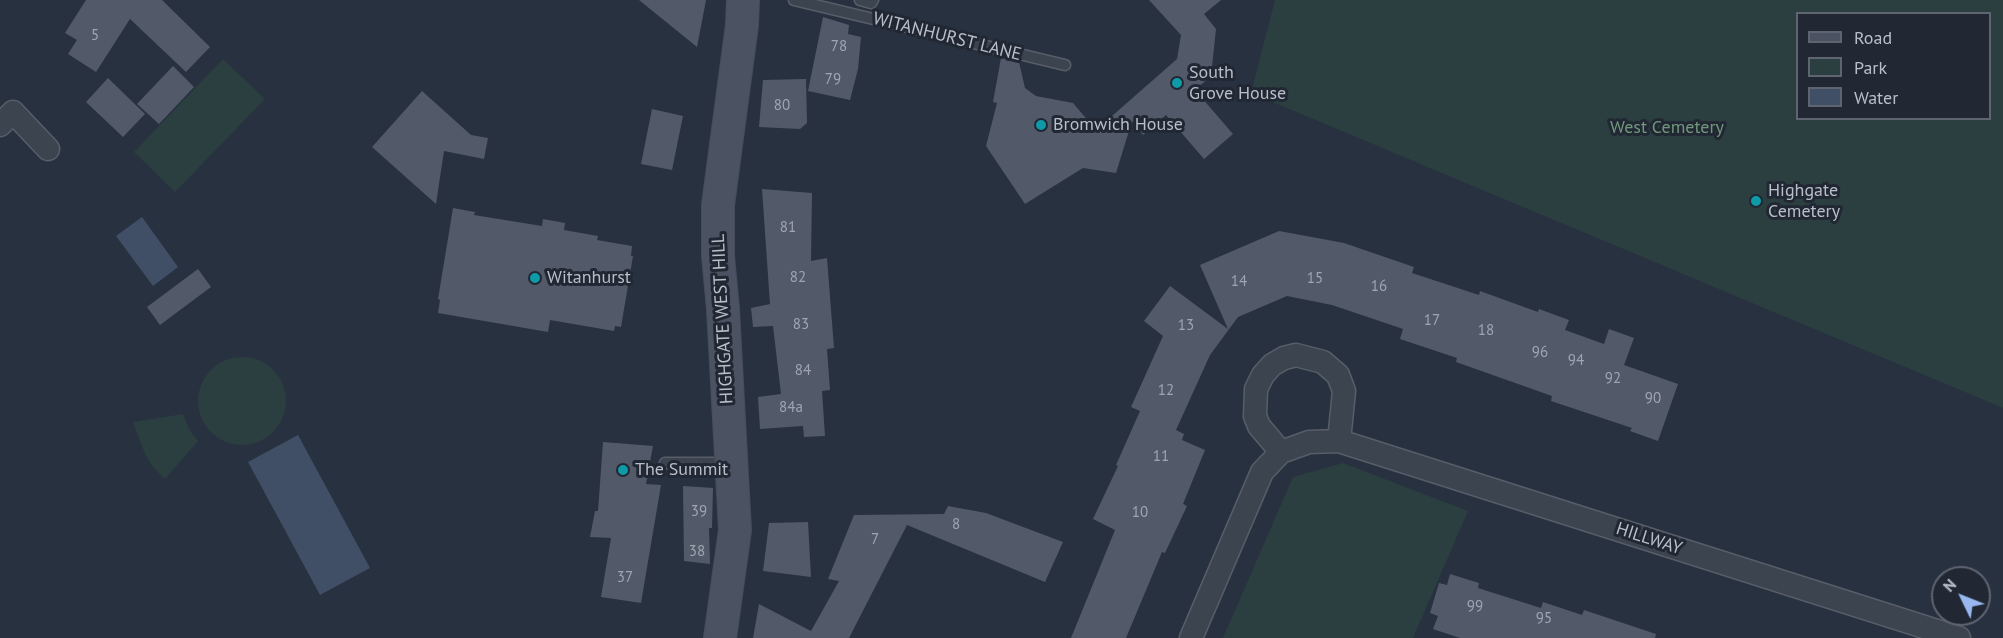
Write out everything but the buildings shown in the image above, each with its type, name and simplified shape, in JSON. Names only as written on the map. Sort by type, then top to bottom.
[{"type":"street","name":"HIGHGATE WEST HILL","points":[[720,638],[735,530],[718,256],[718,205],[742,25],[743,0]]},
{"type":"street","points":[[0,125],[13,112],[48,149]]},
{"type":"street","points":[[1191,638],[1262,472],[1281,452],[1309,442],[1339,441],[1344,392],[1338,375],[1323,362],[1296,356],[1284,358],[1272,365],[1263,375],[1256,390],[1255,416],[1259,426],[1281,452]]},
{"type":"street","name":"HILLWAY","points":[[1339,441],[1959,638]]},
{"type":"lane","name":"WITANHURST LANE","points":[[794,0],[1065,65]]},
{"type":"lane","points":[[860,0],[871,3],[873,0]]},
{"type":"lane","points":[[665,463],[732,463]]},
{"type":"green space","name":"Highgate Cemetery","points":[[1275,0],[2003,0],[2003,408],[1251,93]]},
{"type":"green space","points":[[223,59],[265,99],[175,192],[134,152]]},
{"type":"green space","points":[[242,357],[267,364],[279,376],[286,401],[279,426],[267,438],[242,445],[217,438],[205,426],[198,401],[205,376],[217,364]]},
{"type":"green space","points":[[183,414],[190,431],[198,441],[165,479],[152,466],[145,454],[133,422]]},
{"type":"green space","points":[[1343,463],[1468,511],[1413,638],[1223,638],[1293,477]]},
{"type":"water","points":[[142,217],[178,267],[153,286],[116,236]]},
{"type":"water","points":[[298,435],[370,568],[320,595],[248,462]]},
{"type":"place","name":"South Grove House","points":[[1177,83]]},
{"type":"place","name":"Bromwich House","points":[[1041,125]]},
{"type":"place","name":"Highgate Cemetery","points":[[1756,201]]},
{"type":"place","name":"Witanhurst","points":[[535,278]]},
{"type":"place","name":"The Summit","points":[[623,470]]},
{"type":"park label","name":"West Cemetery","points":[[1667,128]]}]
